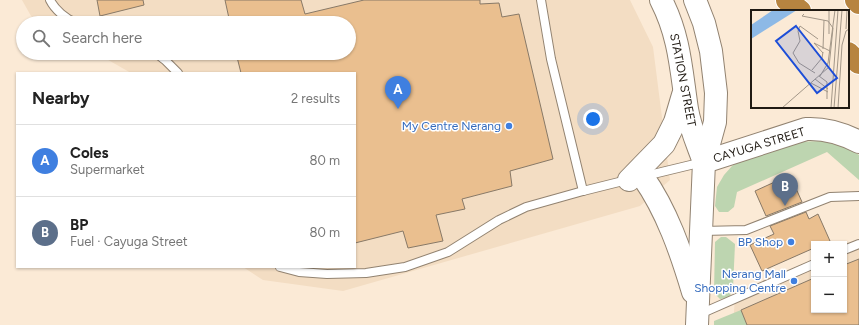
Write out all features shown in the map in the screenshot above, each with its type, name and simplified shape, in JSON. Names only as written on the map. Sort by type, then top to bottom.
[{"type":"highway","points":[[787,0],[799,10]]},
{"type":"highway","points":[[856,0],[859,3]]},
{"type":"main road","name":"STATION STREET","points":[[661,0],[675,32],[681,61],[689,119],[704,162]]},
{"type":"main road","name":"STATION STREET","points":[[695,0],[708,38],[715,80],[715,122],[704,162]]},
{"type":"main road","points":[[685,90],[678,115],[668,137],[636,178],[662,210],[680,250],[698,316]]},
{"type":"main road","name":"CAYUGA STREET","points":[[704,162],[806,129],[833,131],[859,142]]},
{"type":"main road","points":[[698,316],[704,162]]},
{"type":"lane","points":[[50,0],[54,7],[64,16]]},
{"type":"lane","points":[[540,0],[551,59],[583,191]]},
{"type":"lane","points":[[165,60],[177,72]]},
{"type":"lane","points":[[284,268],[299,272],[327,274],[366,273],[405,267],[448,252],[513,212],[526,207],[583,191],[704,162]]},
{"type":"lane","points":[[701,231],[746,230],[830,197],[859,196]]},
{"type":"lane","points":[[847,249],[859,244]]},
{"type":"lane","points":[[698,316],[811,265]]},
{"type":"shaded area","name":"My Centre Nerang","points":[[22,0],[630,0],[653,47],[670,180],[640,206],[343,291],[263,280],[245,268],[356,268],[356,72],[129,72],[108,60],[356,60],[356,16],[31,16]]},
{"type":"shaded area","name":"Nerang Mall Shopping Centre","points":[[859,247],[859,325],[733,325],[735,297],[811,266],[811,313],[847,313],[847,252]]},
{"type":"green space","points":[[822,141],[849,148],[859,155],[859,180],[827,152],[737,192],[734,207],[728,212],[719,212],[715,206],[717,187],[724,175],[732,166],[742,160],[792,142]]},
{"type":"green space","points":[[721,237],[726,237],[735,244],[733,288],[729,298],[720,299],[714,293],[715,242]]},
{"type":"green space","points":[[741,310],[747,325],[714,325],[714,321]]},
{"type":"building","points":[[97,0],[143,0],[144,5],[100,16]]},
{"type":"building","points":[[225,0],[301,0],[305,14],[364,0],[480,0],[480,4],[499,3],[502,17],[519,14],[553,159],[510,171],[512,186],[462,199],[465,209],[436,215],[443,241],[408,248],[403,231],[356,243],[356,72],[241,72],[238,60],[356,60],[356,16],[228,16]]},
{"type":"building","points":[[790,175],[802,202],[766,216],[755,191]]},
{"type":"building","name":"BP Shop","points":[[806,212],[809,219],[818,214],[830,241],[811,241],[811,249],[762,271],[750,245],[774,234],[770,226]]},
{"type":"building","name":"Nerang Mall Shopping Centre","points":[[859,259],[859,325],[747,325],[741,310],[811,279],[811,313],[847,313],[847,264]]},
{"type":"place","name":"Coles","points":[[398,109]]},
{"type":"place","name":"My Centre Nerang","points":[[509,126]]},
{"type":"place","name":"BP","points":[[785,206]]},
{"type":"place","name":"BP Shop","points":[[791,242]]},
{"type":"place","name":"Nerang Mall Shopping Centre","points":[[794,281]]}]
